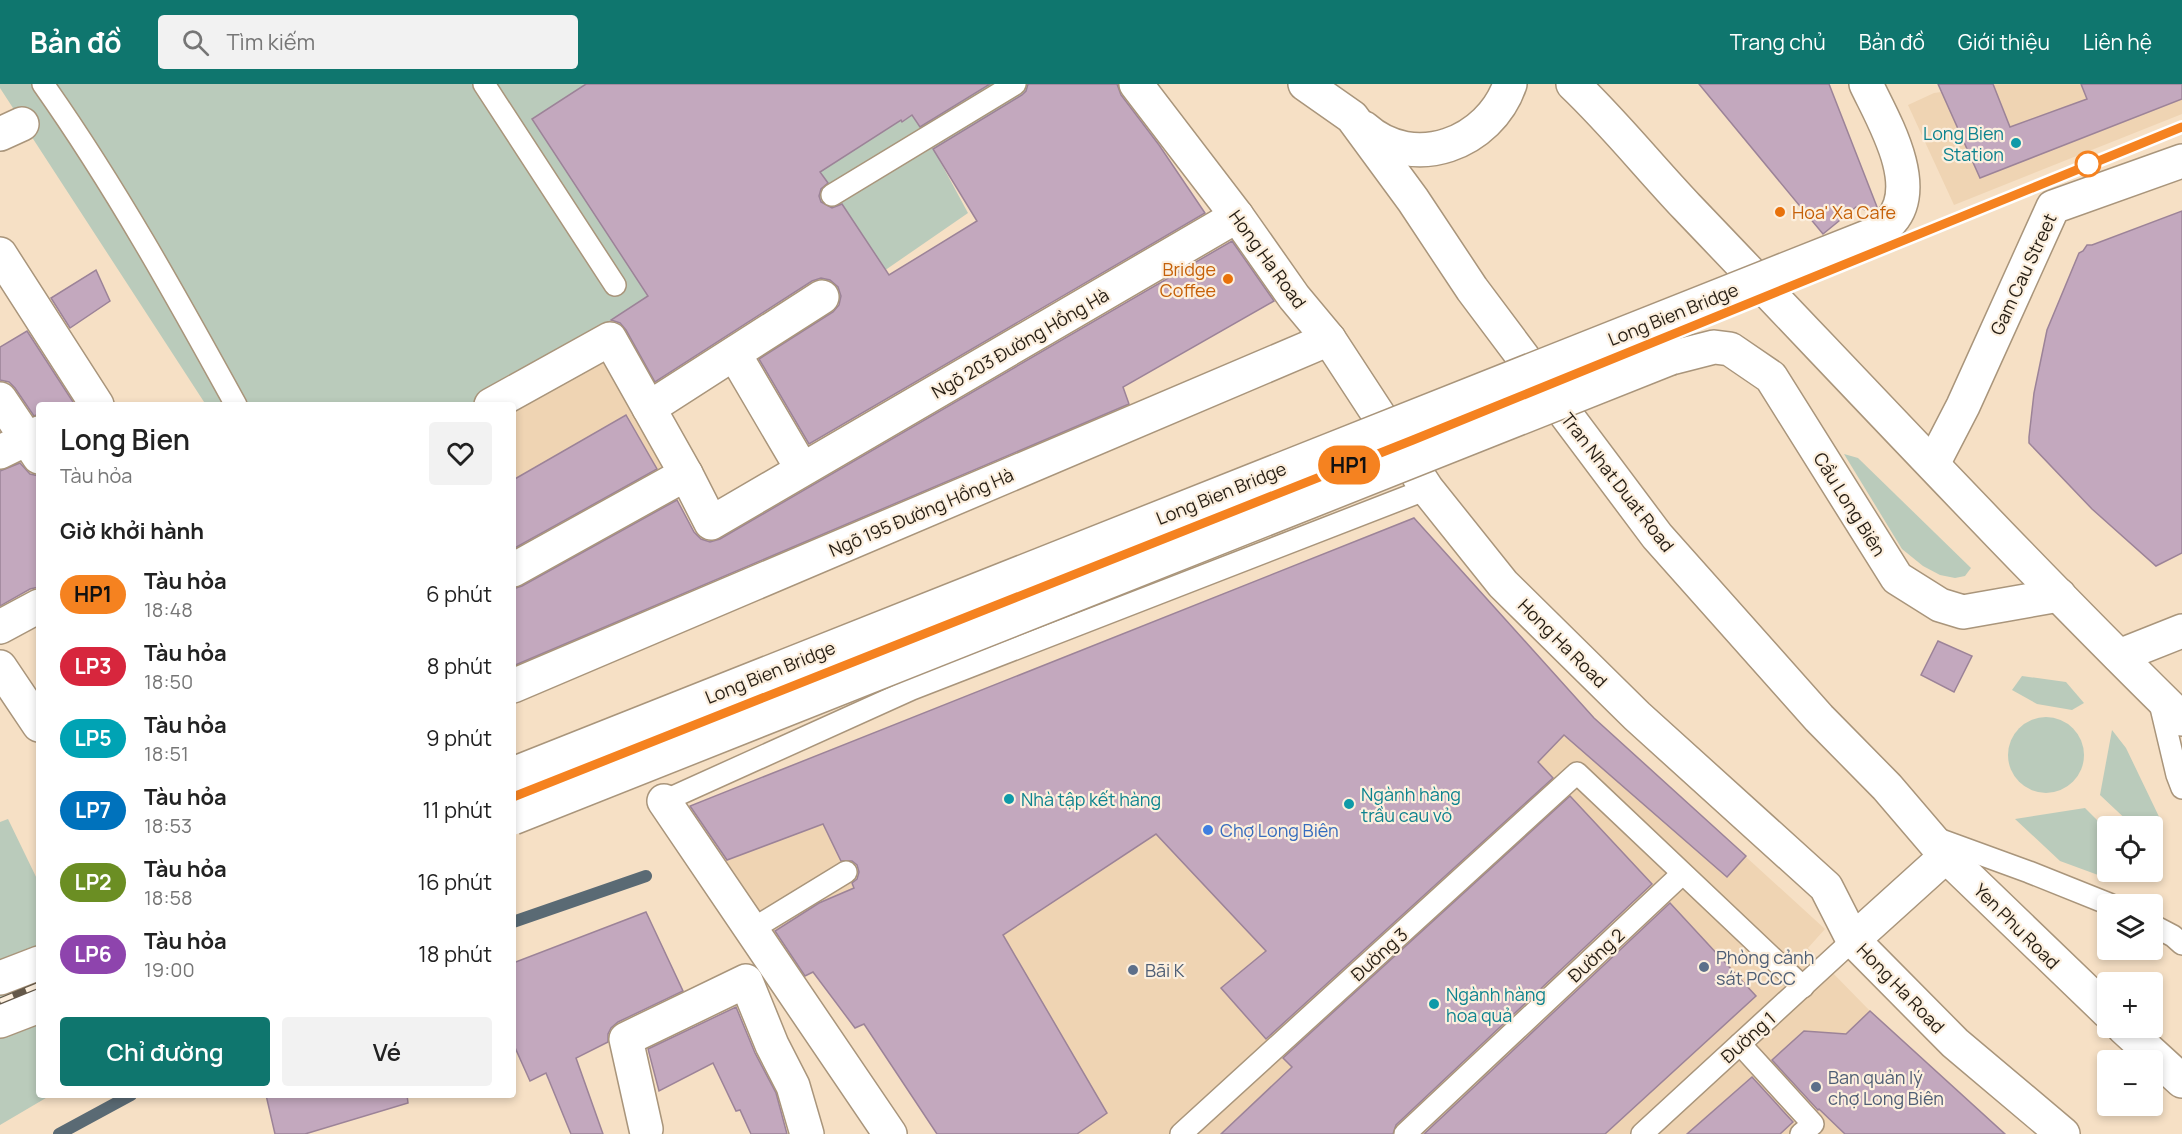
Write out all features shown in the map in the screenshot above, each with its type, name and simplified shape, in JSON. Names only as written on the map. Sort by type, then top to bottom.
[{"type":"street","name":"Hong Ha Road","points":[[1136,84],[1237,216],[1294,297],[1329,339],[1426,489],[1503,584],[1637,716],[1826,887],[1853,940],[1955,1043],[2063,1134]]},
{"type":"street","name":"Tran Nhat Duat Road","points":[[1305,84],[1352,117],[1413,200],[1472,289],[1657,536],[1819,718],[1887,787],[1938,846]]},
{"type":"street","points":[[1336,84],[1339,96],[1352,117],[1370,133],[1392,145],[1416,150],[1440,148],[1464,140],[1484,126],[1500,108],[1510,84]]},
{"type":"street","points":[[1574,84],[1687,207],[1933,464],[2182,719]]},
{"type":"street","name":"Long Bien Bridge","points":[[516,773],[1872,235],[1892,220],[1901,200],[1902,185],[1898,153],[1866,84]]},
{"type":"street","name":"Gam Cau Street","points":[[1933,464],[2053,207],[2182,161]]},
{"type":"street","name":"Ngõ 203 Đường Hồng Hà","points":[[496,402],[610,339],[711,523],[1237,216]]},
{"type":"street","points":[[2,262],[95,402]]},
{"type":"street","points":[[649,408],[735,355],[822,297]]},
{"type":"street","name":"Ngõ 195 Đường Hồng Hà","points":[[516,685],[1329,339]]},
{"type":"street","name":"Cầu Long Biên","points":[[516,817],[1671,358],[1714,346],[1730,349],[1772,377],[1897,578],[1940,605],[1963,612],[2059,595]]},
{"type":"street","points":[[735,355],[802,469]]},
{"type":"street","points":[[0,399],[26,445]]},
{"type":"street","points":[[516,568],[686,474]]},
{"type":"street","points":[[0,627],[36,608]]},
{"type":"street","points":[[2119,656],[2182,631]]},
{"type":"street","points":[[0,667],[36,721]]},
{"type":"street","points":[[664,801],[890,1134]]},
{"type":"street","points":[[1853,940],[1938,846]]},
{"type":"street","name":"Yen Phu Road","points":[[1938,846],[2097,1001]]},
{"type":"street","points":[[0,978],[36,964]]},
{"type":"street","points":[[646,1129],[626,1039],[746,981],[772,1044],[794,1086],[807,1134]]},
{"type":"street","points":[[0,1021],[36,1007]]},
{"type":"street","points":[[2135,1038],[2182,1081]]},
{"type":"lane","points":[[43,84],[116,197],[179,301],[234,402]]},
{"type":"lane","points":[[484,84],[615,285]]},
{"type":"lane","points":[[831,195],[1015,84]]},
{"type":"lane","points":[[664,801],[912,689],[1426,489]]},
{"type":"lane","points":[[2159,696],[2182,788]]},
{"type":"lane","name":"Đường 3","points":[[1181,1134],[1577,773],[1682,874]]},
{"type":"lane","points":[[1938,846],[2029,872],[2097,899]]},
{"type":"lane","points":[[751,930],[846,872]]},
{"type":"lane","points":[[1682,874],[1803,987]]},
{"type":"lane","name":"Đường 2","points":[[1405,1134],[1682,874]]},
{"type":"lane","points":[[2163,931],[2182,944]]},
{"type":"lane","name":"Đường 1","points":[[1642,1134],[1853,940]]},
{"type":"lane","points":[[1740,1044],[1813,1124],[1801,1134]]},
{"type":"shaded area","points":[[1970,84],[2182,84],[2182,114],[1954,205],[1908,105],[1934,93],[1970,88]]},
{"type":"shaded area","points":[[606,349],[675,470],[546,543],[516,491],[516,403]]},
{"type":"shaded area","name":"Chợ Long Biên","points":[[1414,518],[1594,718],[1825,929],[1808,948],[1870,1011],[2005,1134],[937,1134],[865,1024],[855,1028],[813,972],[805,976],[683,809]]},
{"type":"green space","points":[[0,84],[1052,84],[935,152],[968,213],[868,282],[881,372],[783,214],[478,402],[204,402],[0,88]]},
{"type":"green space","points":[[1844,454],[1858,458],[1971,568],[1965,576],[1955,578],[1940,575],[1923,566],[1902,549]]},
{"type":"green space","points":[[2022,676],[2066,682],[2084,703],[2072,710],[2037,704],[2012,690]]},
{"type":"green space","points":[[2046,717],[2061,720],[2073,728],[2081,740],[2084,755],[2081,770],[2073,782],[2061,790],[2046,793],[2031,790],[2019,782],[2011,770],[2008,755],[2011,740],[2019,728],[2031,720]]},
{"type":"green space","points":[[2112,730],[2126,748],[2159,816],[2122,816],[2100,795]]},
{"type":"green space","points":[[2085,808],[2097,820],[2097,875],[2060,861],[2015,819]]},
{"type":"green space","points":[[8,819],[36,877],[36,1098],[46,1098],[0,1125],[0,822]]},
{"type":"building","points":[[586,84],[990,84],[920,127],[912,115],[902,122],[901,120],[820,172],[828,183],[821,189],[819,196],[821,202],[832,208],[842,204],[889,275],[977,221],[933,149],[1022,95],[1028,84],[1117,84],[1121,95],[1159,145],[1205,213],[809,444],[759,359],[833,312],[839,305],[841,296],[838,287],[830,280],[821,278],[812,281],[655,382],[626,330],[620,323],[611,320],[648,296],[532,119]]},
{"type":"building","points":[[1699,84],[1829,84],[1876,209],[1872,212],[1856,207],[1823,234]]},
{"type":"building","name":"Long Bien Station","points":[[1938,84],[1993,84],[2010,127],[2087,99],[2081,84],[2182,84],[2182,99],[1980,178]]},
{"type":"building","points":[[2182,211],[2182,553],[2156,566],[2092,509],[2029,443],[2029,437],[2034,393],[2047,330],[2079,253],[2087,245]]},
{"type":"building","points":[[1232,241],[1274,301],[1123,387],[1129,404],[516,665],[516,588],[677,500],[694,532],[701,539],[710,542],[720,539]]},
{"type":"building","points":[[96,270],[110,301],[70,328],[51,298]]},
{"type":"building","points":[[27,331],[73,402],[36,402],[36,415],[34,416],[15,388],[9,382],[0,380],[0,347]]},
{"type":"building","points":[[626,415],[657,469],[516,547],[516,478]]},
{"type":"building","points":[[20,463],[30,474],[36,475],[36,588],[0,606],[0,471]]},
{"type":"building","name":"Nhà tập kết hàng","points":[[1414,518],[1594,718],[1746,856],[1727,877],[1564,735],[1538,762],[1553,778],[1266,1039],[1221,988],[1266,951],[1156,834],[1003,935],[1107,1113],[1077,1134],[937,1134],[864,1024],[855,1028],[813,972],[805,976],[775,931],[819,903],[854,888],[852,883],[857,879],[859,872],[857,865],[852,861],[841,861],[823,824],[727,860],[690,806]]},
{"type":"building","points":[[1938,641],[1972,656],[1954,692],[1921,675]]},
{"type":"building","name":"Ngành hàng hoa quả","points":[[1570,796],[1652,884],[1396,1125],[1393,1134],[1221,1134],[1292,1067],[1283,1058]]},
{"type":"building","name":"Ngành hàng hoa quả","points":[[1670,903],[1756,996],[1605,1134],[1424,1134]]},
{"type":"building","points":[[646,912],[683,991],[618,1022],[608,1034],[608,1042],[576,1058],[603,1134],[571,1134],[546,1073],[530,1081],[516,1050],[516,962]]},
{"type":"building","points":[[736,1007],[755,1053],[776,1093],[787,1134],[751,1134],[740,1110],[736,1111],[713,1063],[659,1091],[648,1049]]},
{"type":"building","points":[[1870,1011],[2005,1134],[1845,1134],[1818,1110],[1772,1060],[1804,1031],[1846,1034]]},
{"type":"building","points":[[1752,1077],[1793,1122],[1780,1134],[1687,1134]]},
{"type":"building","points":[[267,1098],[407,1098],[408,1103],[305,1134],[275,1134]]},
{"type":"waterway","points":[[516,921],[646,876]]},
{"type":"waterway","points":[[59,1134],[125,1098]]},
{"type":"railway","points":[[516,796],[1371,456],[2182,127]]},
{"type":"railway","points":[[0,1001],[36,986]]},
{"type":"train","name":"HP1","points":[[516,796],[1413,440],[2182,127]]},
{"type":"place","name":"Long Bien Station","points":[[2016,143]]},
{"type":"place","name":"Hoa' Xa Cafe","points":[[1780,212]]},
{"type":"place","name":"Bridge Coffee","points":[[1228,279]]},
{"type":"place","name":"Nhà tập kết hàng","points":[[1009,799]]},
{"type":"place","name":"Ngành hàng trầu cau vỏ","points":[[1349,804]]},
{"type":"place","name":"Chợ Long Biên","points":[[1208,830]]},
{"type":"place","name":"Phòng cảnh sát PCCC","points":[[1704,967]]},
{"type":"place","name":"Bãi K","points":[[1133,970]]},
{"type":"place","name":"Ngành hàng hoa quả","points":[[1434,1004]]},
{"type":"place","name":"Ban quản lý chợ Long Biên","points":[[1816,1087]]}]
